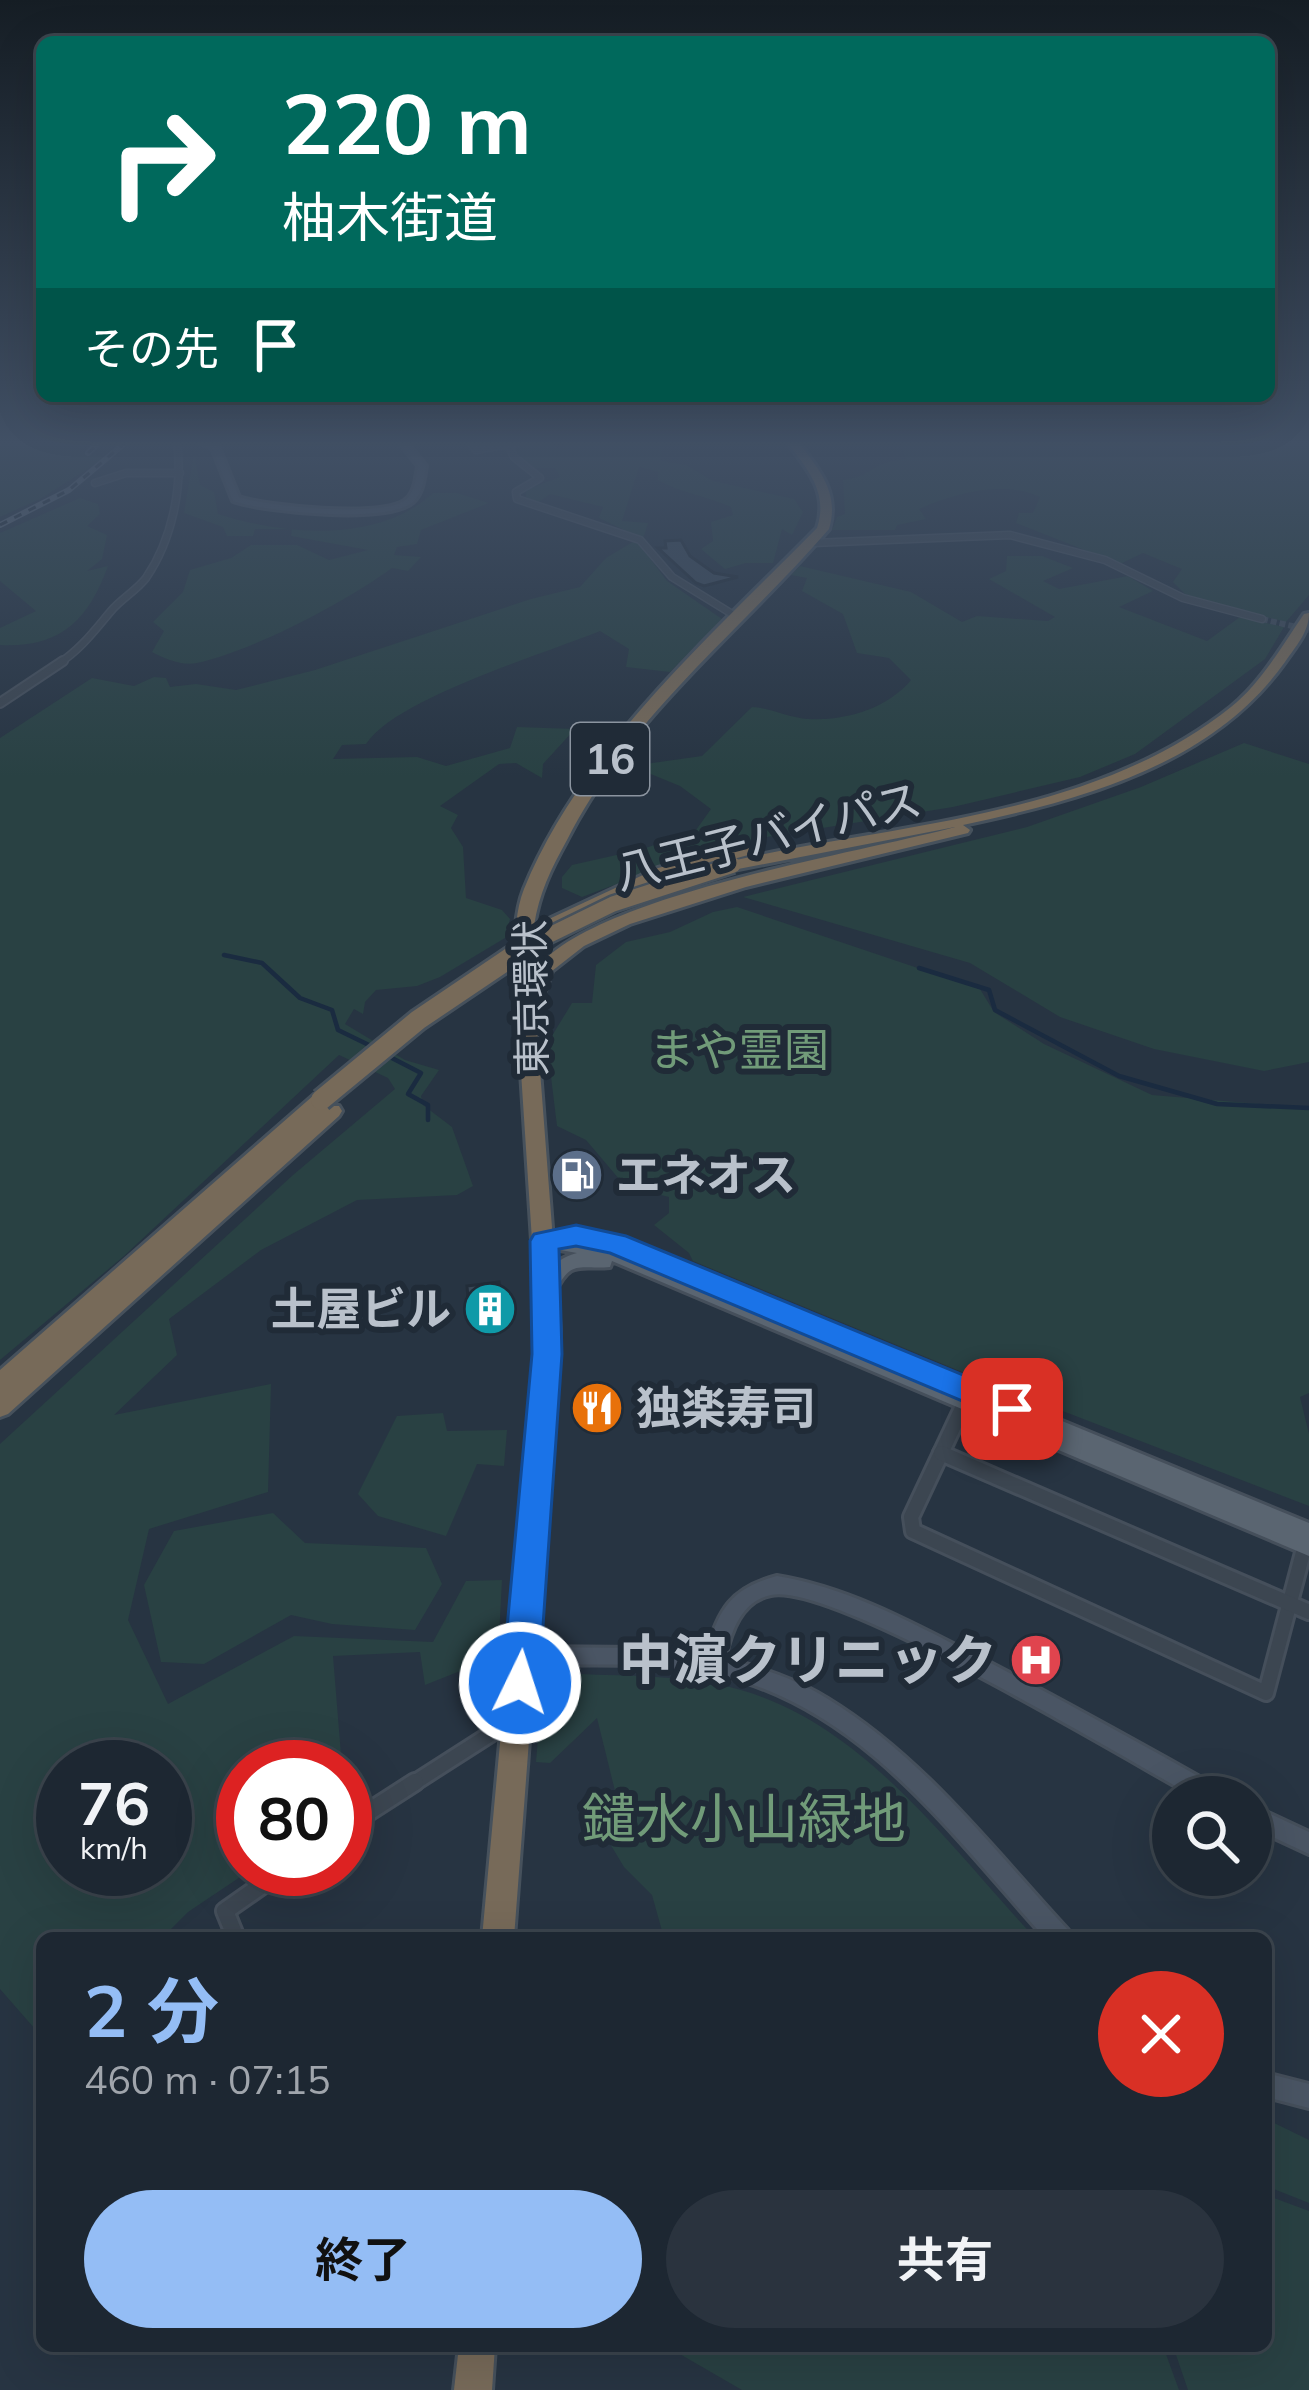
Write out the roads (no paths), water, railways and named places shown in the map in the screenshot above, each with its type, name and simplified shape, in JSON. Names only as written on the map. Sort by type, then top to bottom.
[{"type":"highway","name":"東京環状","points":[[544,1241],[523,944],[531,892],[548,854],[639,718],[802,554]]},
{"type":"highway","name":"八王子バイパス","points":[[996,816],[1121,775],[1200,736],[1254,693],[1309,617]]},
{"type":"highway","name":"八王子バイパス","points":[[0,1384],[327,1106],[514,964],[617,913],[736,870],[1097,794],[1212,742],[1267,697],[1309,638]]},
{"type":"highway","points":[[523,944],[579,909],[664,872],[727,855],[996,816]]},
{"type":"highway","points":[[523,944],[553,952],[656,909],[900,850],[996,816]]},
{"type":"highway","name":"16","points":[[548,854],[546,899],[579,909]]},
{"type":"highway","points":[[527,1012],[543,969],[575,944]]},
{"type":"highway","name":"八王子バイパス","points":[[0,1407],[327,1106]]},
{"type":"highway","name":"16","points":[[499,1932],[547,1354],[544,1241]]},
{"type":"highway","points":[[473,2390],[476,2352]]},
{"type":"main road","points":[[544,1241],[576,1235],[616,1244],[1308,1541]]},
{"type":"main road","points":[[544,1241],[605,1251],[757,1317],[967,1398]]},
{"type":"main road","points":[[548,1289],[560,1267],[586,1257],[700,1301],[757,1317]]},
{"type":"street","points":[[0,703],[80,650],[114,607],[145,579],[158,554]]},
{"type":"street","points":[[651,554],[672,578],[737,617]]},
{"type":"street","points":[[1080,554],[1105,560],[1184,598],[1262,619]]},
{"type":"street","points":[[967,1398],[911,1517],[913,1531],[1266,1693],[1308,1541]]},
{"type":"street","points":[[941,1454],[1309,1612]]},
{"type":"street","points":[[714,1664],[725,1622],[739,1602],[776,1586],[812,1588],[882,1619],[1177,1776]]},
{"type":"street","points":[[523,1657],[630,1657],[714,1664],[778,1683],[852,1725],[911,1779],[1054,1932]]},
{"type":"street","points":[[372,1810],[518,1717]]},
{"type":"street","points":[[1272,1826],[1309,1843]]},
{"type":"street","points":[[234,1932],[225,1911],[246,1896]]},
{"type":"street","points":[[1272,2087],[1309,2096]]},
{"type":"waterway","points":[[224,955],[262,963],[300,998],[332,1010],[338,1030],[373,1047]]},
{"type":"waterway","points":[[919,968],[989,990],[995,1010],[1119,1076],[1217,1104],[1309,1108]]},
{"type":"waterway","points":[[388,1056],[421,1073],[408,1094],[428,1105],[428,1120]]},
{"type":"tunnel","points":[[1262,619],[1309,630]]},
{"type":"place","name":"エネオス","points":[[577,1175]]},
{"type":"place","name":"土屋ビル","points":[[490,1309]]},
{"type":"place","name":"独楽寿司","points":[[597,1408]]},
{"type":"place","name":"中濵クリニック","points":[[1036,1660]]},
{"type":"park label","name":"まや霊園","points":[[739,1050]]},
{"type":"park label","name":"鑓水小山緑地","points":[[744,1819]]}]
